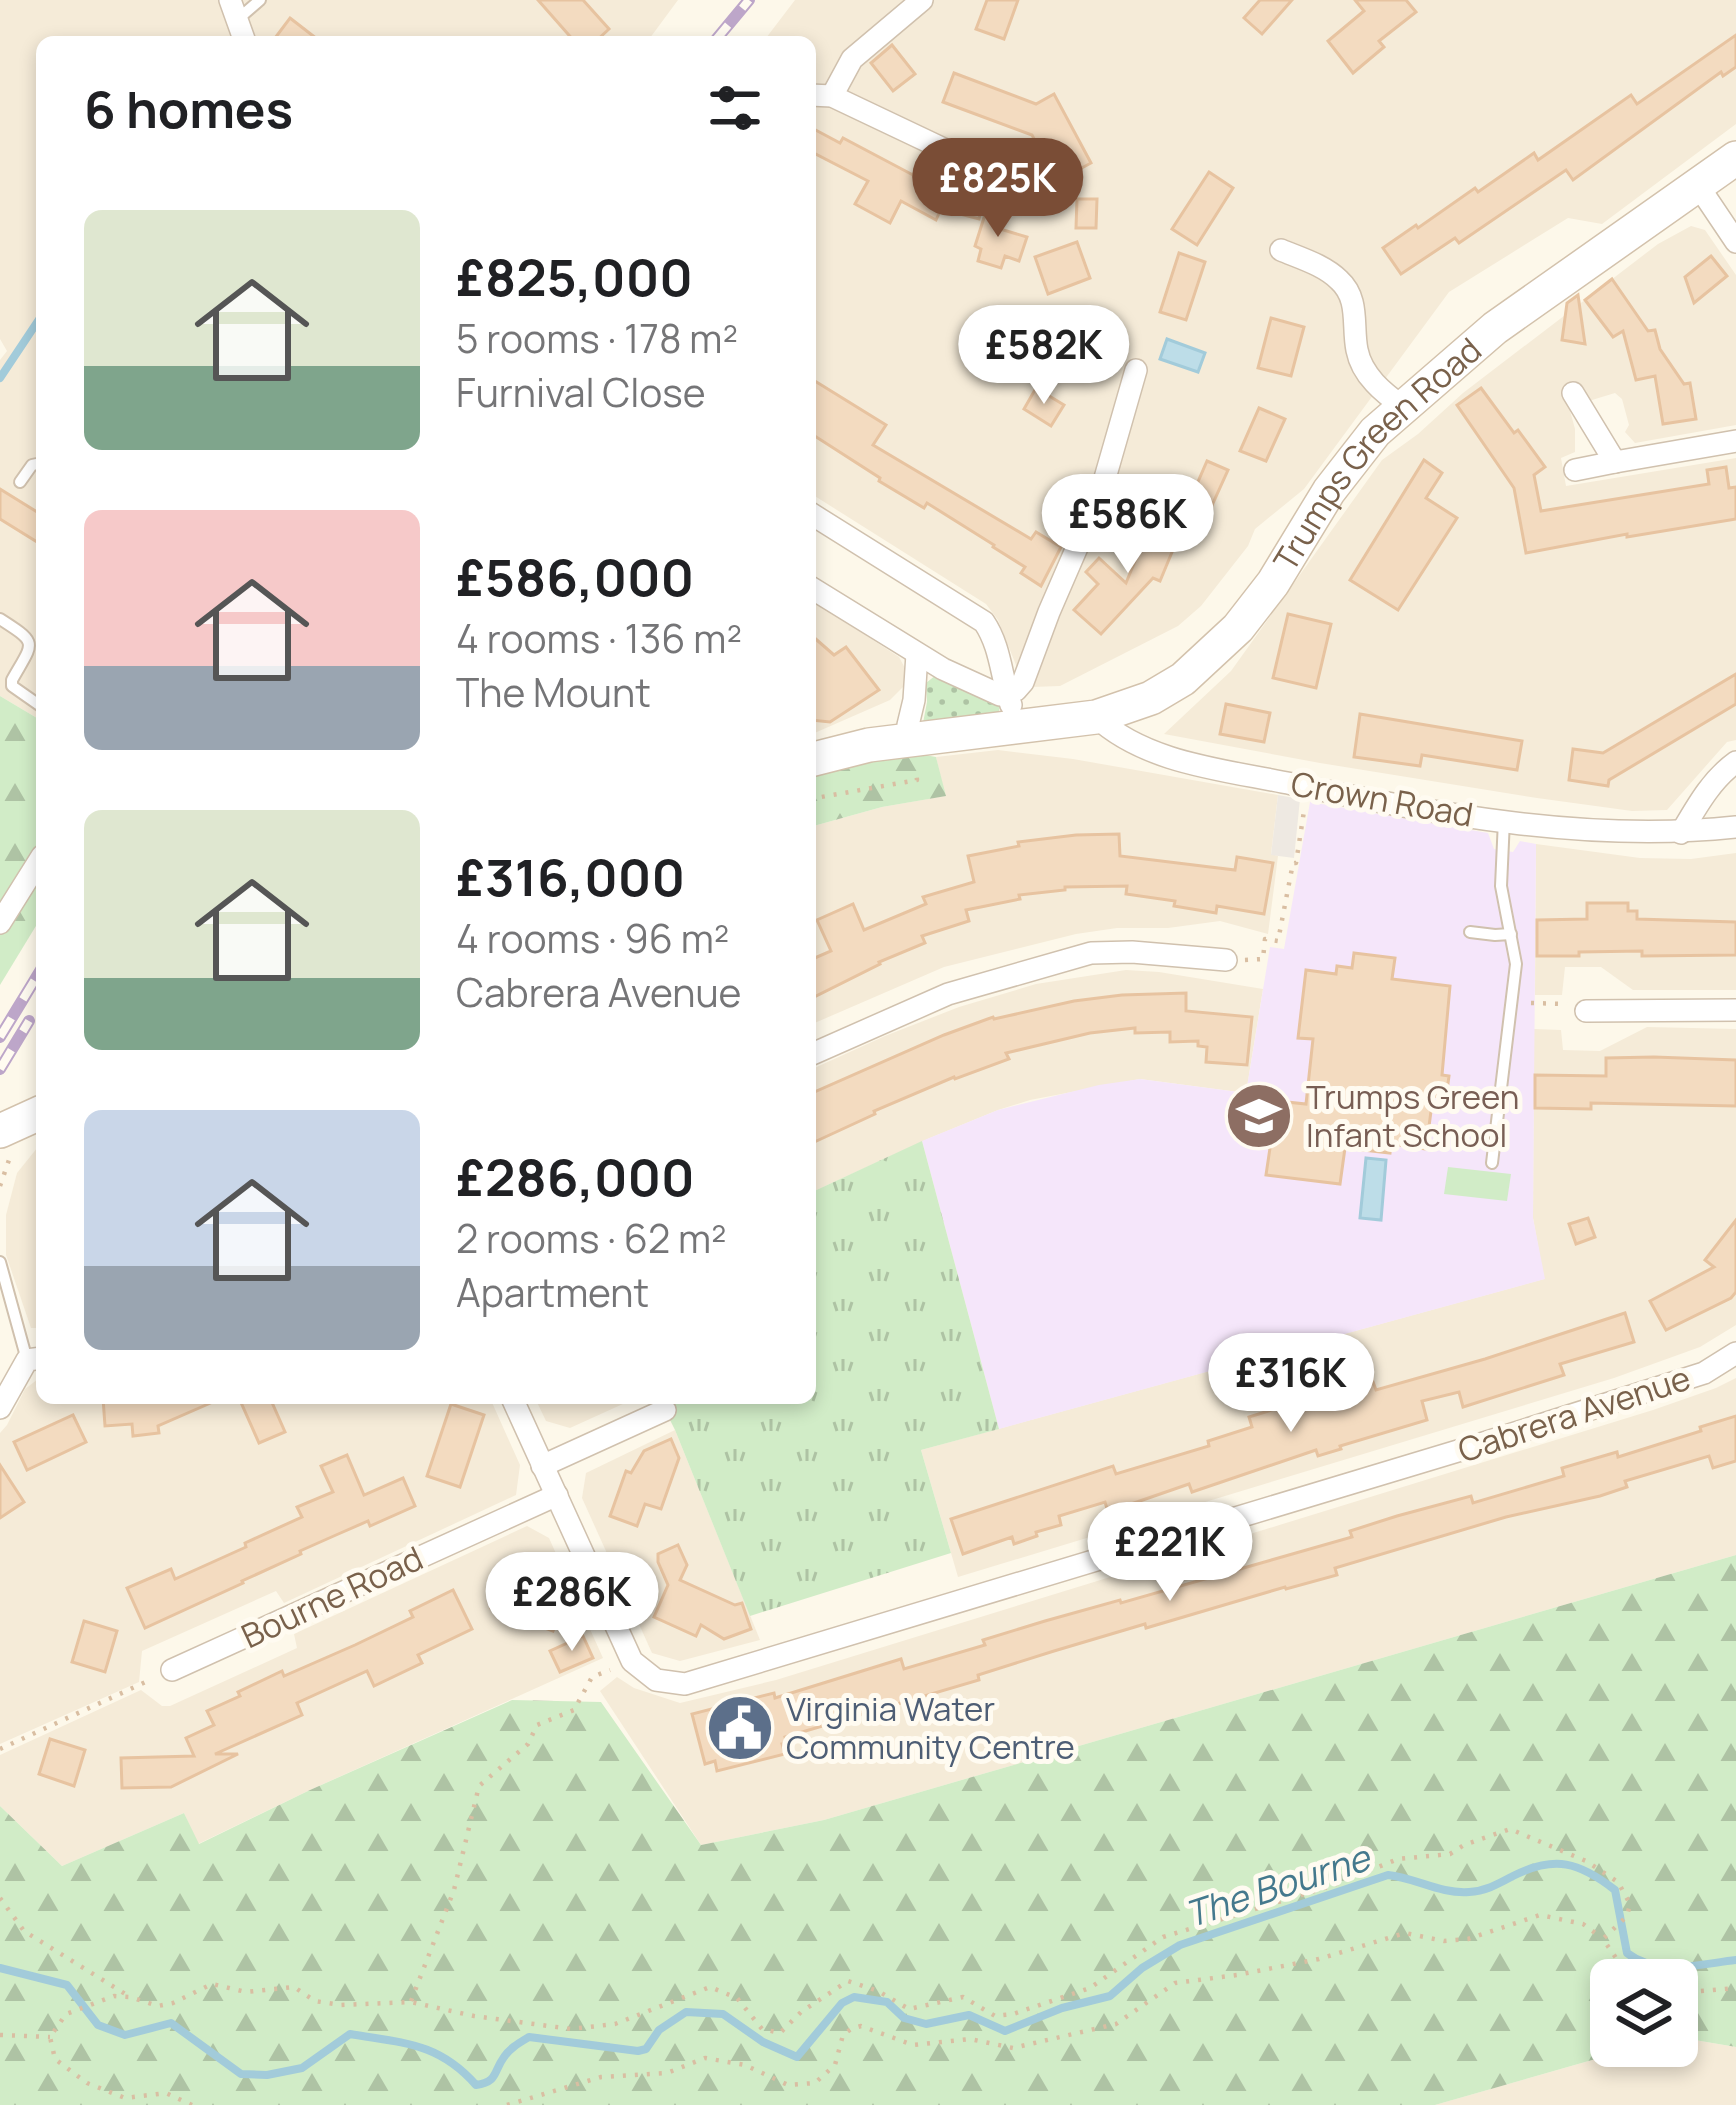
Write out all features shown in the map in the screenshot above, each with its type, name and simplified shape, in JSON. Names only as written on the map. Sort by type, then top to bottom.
[{"type":"street","points":[[922,0],[852,59],[821,95],[971,162]]},
{"type":"street","name":"Trumps Green Road","points":[[816,758],[869,745],[1096,717],[1151,698],[1183,679],[1238,628],[1273,583],[1350,462],[1375,432],[1495,328],[1736,158]]},
{"type":"street","points":[[1697,184],[1736,242]]},
{"type":"street","points":[[1281,250],[1341,281],[1354,306],[1362,365],[1373,382],[1403,407]]},
{"type":"street","points":[[816,591],[917,654],[993,694],[1016,690],[1102,492],[1136,370]]},
{"type":"street","points":[[1573,393],[1615,462]]},
{"type":"street","points":[[1575,470],[1736,441]]},
{"type":"street","points":[[816,517],[984,622],[1001,662],[1018,728]]},
{"type":"street","points":[[910,740],[917,654]]},
{"type":"street","name":"Crown Road","points":[[1096,717],[1113,733],[1161,755],[1412,809],[1600,831],[1682,833],[1736,827]]},
{"type":"street","points":[[1682,833],[1702,797],[1736,762]]},
{"type":"street","points":[[0,923],[36,866]]},
{"type":"street","points":[[816,1052],[949,994],[1091,953],[1226,960]]},
{"type":"street","points":[[1586,1011],[1736,1010]]},
{"type":"street","points":[[8,1137],[36,1116]]},
{"type":"street","name":"Cabrera Avenue","points":[[632,1661],[651,1677],[685,1684],[1704,1373],[1736,1353]]},
{"type":"street","points":[[0,1408],[34,1359]]},
{"type":"street","points":[[515,1404],[632,1661]]},
{"type":"street","points":[[542,1466],[665,1410]]},
{"type":"street","name":"Bourne Road","points":[[172,1670],[557,1495]]},
{"type":"lane","points":[[234,10],[260,0]]},
{"type":"lane","points":[[20,482],[36,465]]},
{"type":"lane","points":[[0,619],[30,642],[12,680],[13,686],[36,703]]},
{"type":"lane","points":[[1492,1163],[1516,964],[1501,886],[1504,820]]},
{"type":"lane","points":[[1470,932],[1511,934]]},
{"type":"lane","points":[[0,1262],[34,1359]]},
{"type":"path","points":[[816,799],[917,780],[910,740]]},
{"type":"path","points":[[1226,960],[1263,959],[1265,939],[1278,941],[1308,787]]},
{"type":"path","points":[[1513,1003],[1570,1004],[1586,1011]]},
{"type":"path","points":[[0,1186],[8,1137]]},
{"type":"path","points":[[411,2002],[454,1890],[479,1786],[528,1744],[537,1725],[574,1710],[592,1677],[632,1661]]},
{"type":"path","points":[[0,1749],[172,1670]]},
{"type":"path","points":[[0,1898],[24,1931],[130,1997],[158,2006],[212,1984],[247,1992],[294,1987],[315,2001],[340,2006],[411,2002],[571,2029],[615,2024],[710,1988],[737,1998],[762,2029],[780,2033],[801,2012],[848,1981],[909,2009],[963,1997],[995,2016],[1013,2014],[1090,1988],[1163,1937],[1330,1886],[1398,1859],[1450,1855],[1464,1845],[1510,1829],[1586,1861],[1618,1882],[1630,1904],[1627,1916],[1604,1939]]},
{"type":"path","points":[[507,2105],[601,2077],[667,2073],[705,2058],[745,2065],[788,2086],[815,2084],[835,2065],[843,2035],[861,2026],[913,2045],[970,2039],[1013,2048],[1116,2024],[1175,1983],[1319,1959],[1405,1933],[1444,1941],[1468,1939],[1540,1915],[1583,1924],[1604,1939],[1617,1959]]},
{"type":"path","points":[[1698,1991],[1736,1988]]},
{"type":"path","points":[[130,1997],[114,1996],[66,2014],[50,2038],[55,2059],[87,2084],[125,2098],[166,2093],[192,2105]]},
{"type":"path","points":[[0,2035],[50,2038]]},
{"type":"shaded area","points":[[0,0],[678,0],[651,36],[36,36],[36,717],[0,696],[0,360],[7,351],[0,339]]},
{"type":"shaded area","points":[[795,0],[1736,0],[1736,124],[1602,224],[1568,218],[1449,292],[1304,489],[1255,529],[1248,546],[1201,606],[1178,626],[1060,686],[1032,687],[1018,670],[998,620],[986,604],[816,497],[816,36],[768,36]]},
{"type":"shaded area","points":[[1691,226],[1705,230],[1736,275],[1736,425],[1635,443],[1625,432],[1629,425],[1622,399],[1615,393],[1569,407],[1575,452],[1561,458],[1566,486],[1736,458],[1736,740],[1727,742],[1667,810],[1632,811],[1537,798],[1164,734],[1231,671],[1382,460],[1658,244]]},
{"type":"shaded area","points":[[816,603],[899,657],[906,670],[903,687],[890,700],[816,732]]},
{"type":"shaded area","points":[[998,750],[1278,795],[1271,854],[1278,856],[1268,934],[1220,921],[1076,934],[944,967],[816,1022],[816,825],[945,796],[936,757]]},
{"type":"shaded area","points":[[1278,795],[1300,799],[1294,858],[1271,855]]},
{"type":"shaded area","name":"Trumps Green Infant School","points":[[1310,802],[1488,833],[1494,849],[1513,852],[1520,841],[1536,844],[1533,1218],[1545,1279],[999,1429],[922,1141],[998,1110],[1099,1085],[1140,1079],[1246,1093],[1270,947],[1284,949]]},
{"type":"shaded area","points":[[1536,844],[1640,858],[1691,859],[1736,853],[1736,990],[1633,990],[1601,967],[1565,967],[1562,995],[1535,995]]},
{"type":"shaded area","points":[[1126,970],[1263,989],[1246,1093],[1140,1079],[1030,1100],[930,1138],[816,1190],[816,1067],[959,1007],[1036,984]]},
{"type":"shaded area","points":[[1647,1027],[1736,1029],[1736,1325],[1700,1347],[1614,1378],[958,1577],[921,1450],[1544,1279],[1533,1218],[1534,1029],[1561,1030],[1563,1050],[1600,1051]]},
{"type":"shaded area","points":[[36,1149],[36,1328],[31,1328],[6,1255],[6,1215],[17,1173]]},
{"type":"shaded area","points":[[1736,1378],[1736,1555],[824,1820],[701,1845],[600,1691],[617,1677],[634,1688],[680,1703],[776,1680],[1653,1410]]},
{"type":"shaded area","points":[[36,1381],[36,1404],[493,1404],[520,1465],[516,1495],[284,1603],[276,1591],[142,1651],[139,1682],[0,1744],[0,1433],[25,1389]]},
{"type":"shaded area","points":[[538,1404],[623,1404],[570,1428],[546,1421]]},
{"type":"shaded area","points":[[675,1430],[760,1640],[680,1661],[652,1653],[582,1498],[586,1473]]},
{"type":"shaded area","points":[[527,1526],[549,1538],[603,1658],[198,1844],[184,1813],[62,1866],[0,1806],[0,1755],[141,1690],[162,1706],[170,1706],[297,1648],[294,1634]]},
{"type":"shaded area","points":[[1698,2041],[1736,2047],[1736,2105],[1435,2105],[1590,2061],[1590,2067],[1698,2067]]},
{"type":"green space","points":[[936,675],[997,701],[998,714],[923,723],[926,683]]},
{"type":"green space","points":[[0,696],[36,717],[36,926],[0,985]]},
{"type":"green space","points":[[936,757],[946,796],[816,825],[816,772],[840,764]]},
{"type":"green space","points":[[922,1141],[999,1429],[921,1450],[951,1553],[750,1616],[662,1404],[816,1404],[816,1190]]},
{"type":"green space","points":[[1448,1167],[1511,1174],[1507,1201],[1444,1194]]},
{"type":"green space","points":[[1736,1555],[1736,2047],[1698,2041],[1698,1959],[1590,1959],[1590,2061],[1435,2105],[0,2105],[0,1806],[62,1866],[184,1813],[199,1844],[512,1700],[601,1702],[701,1845],[824,1820]]},
{"type":"water","points":[[1167,339],[1205,353],[1198,372],[1160,359]]},
{"type":"water","points":[[1366,1158],[1386,1160],[1381,1220],[1360,1218]]},
{"type":"building","points":[[538,0],[583,0],[609,29],[601,36],[570,36]]},
{"type":"building","points":[[987,0],[1018,0],[1004,39],[976,29]]},
{"type":"building","points":[[1260,0],[1292,0],[1262,34],[1244,18]]},
{"type":"building","points":[[1355,0],[1406,0],[1416,12],[1379,41],[1384,47],[1353,73],[1328,41],[1364,11]]},
{"type":"building","points":[[290,18],[313,36],[276,36]]},
{"type":"building","points":[[1736,35],[1736,67],[1723,76],[1721,72],[1573,180],[1566,170],[1459,243],[1455,238],[1401,274],[1383,248],[1534,153],[1538,160],[1631,95],[1637,104]]},
{"type":"building","points":[[892,45],[915,74],[893,91],[871,63]]},
{"type":"building","points":[[954,73],[1036,104],[1054,94],[1091,163],[1055,178],[1032,135],[943,102]]},
{"type":"building","points":[[816,130],[840,143],[843,138],[913,175],[916,168],[960,191],[984,197],[979,219],[941,209],[936,220],[901,201],[890,223],[855,204],[868,181],[816,154]]},
{"type":"building","points":[[1209,172],[1233,188],[1197,245],[1172,229]]},
{"type":"building","points":[[1077,199],[1097,199],[1096,228],[1076,228]]},
{"type":"building","points":[[988,205],[1005,211],[1000,229],[1027,237],[1019,261],[1005,256],[1001,268],[978,261],[981,249],[975,246]]},
{"type":"building","points":[[1077,242],[1090,278],[1048,294],[1035,257]]},
{"type":"building","points":[[1179,253],[1205,262],[1186,320],[1160,312]]},
{"type":"building","points":[[1711,256],[1727,276],[1694,303],[1685,277]]},
{"type":"building","points":[[1612,279],[1648,331],[1655,330],[1660,349],[1684,384],[1690,383],[1696,419],[1663,424],[1655,376],[1636,380],[1623,331],[1613,337],[1585,300]]},
{"type":"building","points":[[1578,295],[1585,344],[1562,340],[1567,303]]},
{"type":"building","points":[[1271,318],[1304,327],[1291,376],[1258,368]]},
{"type":"building","points":[[816,382],[886,425],[873,445],[1031,539],[1036,532],[1061,547],[1041,586],[1021,573],[1025,567],[994,545],[816,437]]},
{"type":"building","points":[[1036,388],[1064,405],[1051,426],[1024,409]]},
{"type":"building","points":[[1481,388],[1545,467],[1534,475],[1541,511],[1709,484],[1707,470],[1726,467],[1729,488],[1736,487],[1736,519],[1526,553],[1514,488],[1457,405]]},
{"type":"building","points":[[1259,408],[1285,419],[1266,461],[1240,451]]},
{"type":"building","points":[[1424,460],[1442,473],[1426,498],[1457,518],[1398,610],[1350,580]]},
{"type":"building","points":[[1207,461],[1228,470],[1204,523],[1184,514]]},
{"type":"building","points":[[0,489],[36,511],[36,541],[0,519]]},
{"type":"building","points":[[1154,515],[1182,528],[1160,581],[1153,578],[1101,634],[1074,610],[1098,584],[1086,572],[1099,558],[1126,583]]},
{"type":"building","points":[[1288,614],[1331,624],[1316,688],[1273,678]]},
{"type":"building","points":[[816,639],[834,655],[846,647],[879,690],[830,722],[816,721]]},
{"type":"building","points":[[1736,674],[1736,704],[1609,780],[1608,786],[1569,780],[1573,749],[1603,753]]},
{"type":"building","points":[[1226,704],[1270,713],[1264,742],[1220,734]]},
{"type":"building","points":[[1360,714],[1522,741],[1517,770],[1422,755],[1420,766],[1354,757]]},
{"type":"building","points":[[1119,834],[1120,856],[1235,870],[1237,857],[1273,863],[1264,914],[1217,906],[1216,913],[1174,906],[1175,901],[1126,894],[1127,886],[1065,887],[1019,895],[1020,899],[966,910],[969,921],[922,936],[925,943],[816,996],[816,957],[831,951],[817,920],[853,904],[864,930],[926,904],[923,897],[974,882],[968,856],[1019,846],[1018,842]]},
{"type":"building","points":[[1587,903],[1628,903],[1628,911],[1637,911],[1637,919],[1736,922],[1736,955],[1642,956],[1642,951],[1537,956],[1537,920],[1587,919]]},
{"type":"building","points":[[1354,953],[1395,958],[1392,979],[1450,986],[1442,1075],[1449,1076],[1446,1098],[1433,1096],[1426,1149],[1391,1144],[1390,1153],[1345,1148],[1340,1184],[1266,1175],[1277,1101],[1306,1104],[1313,1039],[1298,1038],[1306,970],[1336,974],[1337,966],[1352,968]]},
{"type":"building","points":[[1186,993],[1186,1011],[1252,1017],[1247,1065],[1206,1062],[1207,1047],[1198,1046],[1198,1041],[1170,1042],[1170,1032],[1135,1033],[1135,1028],[1090,1033],[1006,1053],[1009,1059],[874,1111],[816,1141],[816,1091],[993,1017],[1122,995]]},
{"type":"building","points":[[1606,1058],[1736,1060],[1736,1106],[1591,1103],[1591,1109],[1535,1108],[1535,1075],[1606,1076]]},
{"type":"building","points":[[1588,1218],[1595,1237],[1576,1244],[1569,1224]]},
{"type":"building","points":[[1736,1220],[1736,1292],[1666,1330],[1650,1301],[1714,1267],[1705,1260]]},
{"type":"building","points":[[1625,1313],[1634,1342],[1560,1364],[1564,1375],[1463,1407],[1459,1392],[1422,1401],[1427,1420],[1341,1449],[1318,1456],[1316,1450],[1192,1492],[1189,1484],[1108,1512],[1105,1502],[1059,1516],[1061,1525],[1036,1532],[1037,1536],[1014,1544],[1012,1537],[963,1554],[951,1519],[1113,1466],[1116,1474],[1209,1446],[1208,1441],[1252,1427],[1249,1417],[1372,1379],[1376,1390]]},
{"type":"building","points":[[103,1404],[208,1404],[158,1426],[159,1433],[133,1436],[132,1424],[105,1426]]},
{"type":"building","points":[[242,1404],[273,1404],[285,1432],[259,1443]]},
{"type":"building","points":[[451,1404],[484,1415],[460,1487],[427,1476]]},
{"type":"building","points":[[73,1415],[86,1442],[27,1470],[14,1442]]},
{"type":"building","points":[[1736,1416],[1736,1461],[1713,1468],[1709,1456],[1625,1481],[1627,1487],[1600,1496],[1506,1517],[1335,1568],[1337,1575],[1054,1651],[978,1675],[979,1680],[785,1737],[785,1754],[717,1771],[715,1761],[705,1764],[692,1714],[774,1693],[775,1698],[901,1659],[904,1669],[1045,1621],[1352,1537],[1350,1531],[1397,1516],[1471,1496],[1473,1503],[1564,1476],[1562,1468],[1617,1452],[1618,1457]]},
{"type":"building","points":[[671,1439],[679,1458],[661,1509],[645,1504],[637,1526],[610,1516],[626,1471],[631,1473],[644,1451]]},
{"type":"building","points":[[347,1455],[364,1495],[403,1478],[415,1506],[300,1551],[145,1628],[127,1588],[171,1569],[175,1579],[302,1517],[297,1507],[333,1492],[321,1466]]},
{"type":"building","points":[[0,1465],[24,1502],[0,1518]]},
{"type":"building","points":[[678,1545],[687,1565],[680,1580],[735,1605],[742,1603],[751,1629],[724,1639],[701,1625],[696,1636],[654,1617],[668,1585],[658,1554]]},
{"type":"building","points":[[501,1580],[563,1602],[553,1631],[491,1608]]},
{"type":"building","points":[[453,1590],[472,1629],[418,1655],[422,1663],[374,1686],[367,1671],[297,1703],[302,1715],[215,1754],[238,1754],[171,1787],[122,1788],[121,1758],[194,1756],[186,1738],[214,1725],[207,1711],[282,1671],[284,1676],[413,1617],[410,1611]]},
{"type":"building","points":[[84,1621],[117,1631],[105,1672],[72,1662]]},
{"type":"building","points":[[583,1636],[593,1658],[560,1672],[550,1651]]},
{"type":"building","points":[[50,1739],[85,1750],[74,1786],[39,1774]]},
{"type":"waterway","points":[[0,378],[36,324]]},
{"type":"waterway","name":"The Bourne","points":[[0,1968],[67,1985],[98,2025],[125,2035],[171,2023],[241,2074],[302,2068],[350,2034],[433,2052],[476,2085],[492,2079],[506,2054],[529,2037],[638,2051],[686,2012],[723,2014],[763,2042],[797,2057],[842,2003],[854,1997],[887,2002],[904,2018],[926,2024],[969,2015],[1005,2031],[1062,2008],[1110,1996],[1142,1968],[1180,1945],[1388,1875],[1469,1892],[1542,1865],[1566,1865],[1590,1873],[1615,1890],[1627,1953],[1639,1960],[1666,1967],[1736,1960]]},
{"type":"railway","points":[[719,36],[749,0]]},
{"type":"railway","points":[[0,1037],[36,978]]},
{"type":"railway","points":[[0,1069],[29,1021]]},
{"type":"place","name":"Trumps Green Infant School","points":[[1259,1116]]},
{"type":"place","name":"Virginia Water Community Centre","points":[[740,1728]]}]
